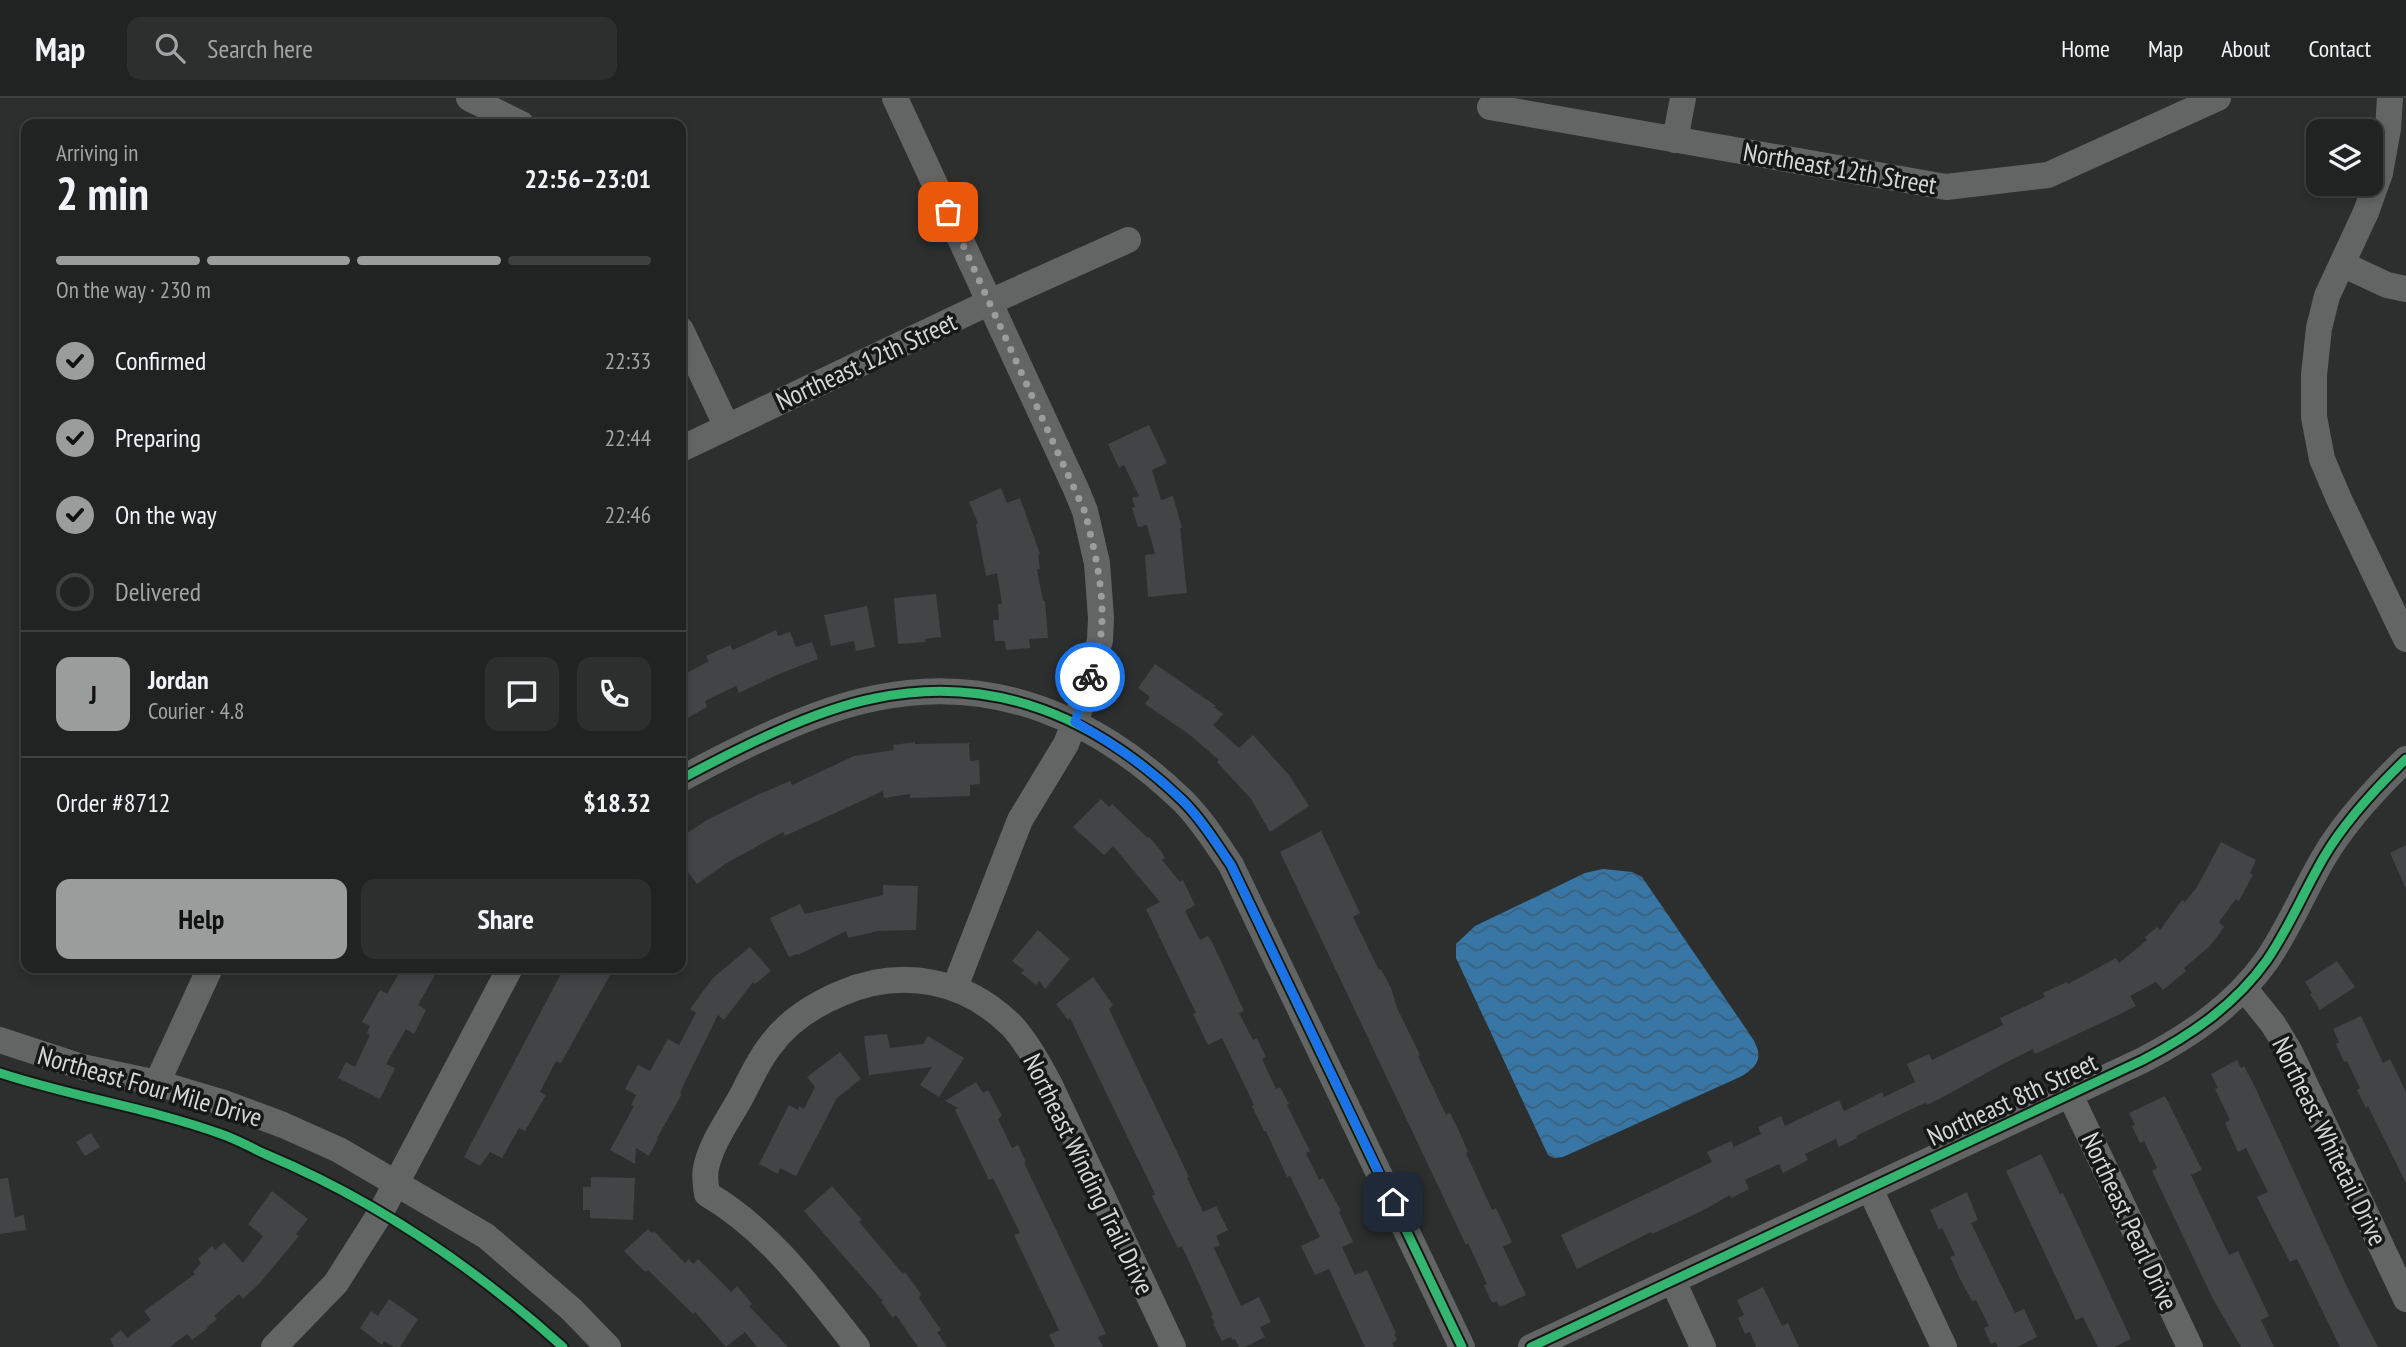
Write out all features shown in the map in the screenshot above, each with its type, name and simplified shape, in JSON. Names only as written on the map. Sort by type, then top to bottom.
[{"type":"street","points":[[895,98],[1076,489],[1085,512],[1094,551],[1100,599],[1100,640],[1075,722],[1062,752],[1020,820],[955,987]]},
{"type":"street","points":[[1675,140],[1683,98]]},
{"type":"street","name":"Northeast 12th Street","points":[[1490,107],[1946,187],[2048,175],[2218,98]]},
{"type":"street","points":[[2390,98],[2388,129],[2380,173],[2366,212],[2327,296],[2319,328],[2314,375],[2314,417],[2322,459],[2406,639]]},
{"type":"street","points":[[476,100],[512,119]]},
{"type":"street","name":"Northeast 12th Street","points":[[686,447],[990,302],[1128,240]]},
{"type":"street","points":[[2342,264],[2387,285],[2406,289]]},
{"type":"street","points":[[686,341],[727,427]]},
{"type":"street","points":[[686,777],[808,719],[877,697],[948,692],[982,694],[1034,705],[1075,722],[1133,758],[1184,802],[1231,865],[1462,1347]]},
{"type":"street","name":"Northeast 8th Street","points":[[1531,1347],[2070,1095],[2169,1047],[2202,1025],[2244,988],[2267,960],[2324,856],[2366,801],[2406,759]]},
{"type":"street","points":[[157,1083],[208,973]]},
{"type":"street","points":[[283,1345],[336,1283],[381,1212],[507,973]]},
{"type":"street","name":"Northeast Winding Trail Drive","points":[[857,1347],[795,1270],[764,1237],[732,1209],[707,1195],[705,1171],[714,1146],[770,1045],[795,1020],[826,1000],[859,986],[886,980],[924,981],[955,987],[988,1007],[1013,1028],[1034,1056],[1050,1085],[1173,1347]]},
{"type":"street","name":"Northeast Whitetail Drive","points":[[2244,988],[2273,1024],[2290,1052],[2406,1299]]},
{"type":"street","name":"Northeast Four Mile Drive","points":[[0,1040],[82,1066],[157,1083],[224,1103],[339,1150],[486,1236],[570,1308],[608,1347]]},
{"type":"street","name":"Northeast Pearl Drive","points":[[2070,1095],[2190,1347]]},
{"type":"street","points":[[1870,1189],[1944,1347]]},
{"type":"street","points":[[1673,1281],[1703,1347]]},
{"type":"water","points":[[1603,869],[1632,872],[1642,877],[1753,1039],[1758,1060],[1742,1076],[1563,1157],[1554,1158],[1548,1155],[1456,958],[1456,944],[1475,926],[1585,873]]},
{"type":"building","points":[[1149,425],[1167,463],[1152,470],[1161,500],[1173,496],[1182,528],[1187,593],[1148,597],[1145,555],[1155,554],[1147,525],[1138,527],[1132,508],[1135,507],[1132,498],[1139,496],[1124,465],[1119,468],[1108,444]]},
{"type":"building","points":[[1001,488],[1007,503],[1020,498],[1040,554],[1040,569],[1037,570],[1045,601],[1048,638],[1029,639],[1030,648],[1006,650],[1005,641],[995,641],[993,620],[999,620],[998,604],[1002,604],[997,573],[986,576],[976,524],[978,523],[969,502]]},
{"type":"building","points":[[936,594],[941,637],[925,639],[926,642],[898,644],[894,598]]},
{"type":"building","points":[[867,606],[875,647],[856,651],[854,641],[831,646],[824,615]]},
{"type":"building","points":[[776,630],[778,636],[790,632],[796,647],[812,642],[818,659],[739,693],[736,686],[705,701],[707,707],[686,719],[686,673],[709,661],[706,656],[730,645],[733,650]]},
{"type":"building","points":[[1155,664],[1216,706],[1214,707],[1223,714],[1213,725],[1239,748],[1253,735],[1289,775],[1309,806],[1270,832],[1251,799],[1217,762],[1219,760],[1190,735],[1145,704],[1150,697],[1138,688]]},
{"type":"building","points":[[915,742],[969,743],[970,761],[979,760],[980,784],[970,785],[970,796],[910,798],[910,794],[884,798],[883,791],[785,836],[783,832],[725,864],[697,884],[686,870],[686,834],[707,820],[790,781],[792,785],[854,756],[894,750],[893,745]]},
{"type":"building","points":[[1101,799],[1109,807],[1112,804],[1149,837],[1165,858],[1162,860],[1180,882],[1183,880],[1195,905],[1185,911],[1200,940],[1208,936],[1213,944],[1244,1011],[1239,1013],[1253,1040],[1257,1038],[1266,1057],[1262,1059],[1276,1089],[1280,1087],[1310,1151],[1306,1153],[1319,1180],[1323,1178],[1341,1211],[1339,1212],[1353,1242],[1342,1247],[1355,1275],[1367,1270],[1396,1333],[1394,1334],[1397,1340],[1392,1343],[1394,1347],[1365,1347],[1329,1269],[1315,1275],[1301,1246],[1320,1237],[1264,1131],[1222,1038],[1208,1045],[1193,1014],[1196,1013],[1146,909],[1160,902],[1113,846],[1104,855],[1073,827]]},
{"type":"building","points":[[1321,831],[1360,913],[1353,917],[1391,988],[1397,1008],[1446,1115],[1450,1113],[1460,1133],[1468,1152],[1466,1153],[1492,1210],[1496,1208],[1512,1242],[1503,1247],[1526,1295],[1502,1306],[1490,1299],[1484,1285],[1487,1284],[1468,1243],[1466,1245],[1280,852]]},
{"type":"building","points":[[2221,842],[2256,860],[2250,873],[2253,875],[2239,901],[2236,899],[2219,922],[2224,927],[2210,946],[2163,990],[2156,982],[2130,996],[2136,1006],[2118,1015],[2035,1054],[2033,1049],[1943,1097],[1927,1105],[1918,1106],[1839,1147],[1836,1139],[1805,1154],[1808,1160],[1783,1173],[1779,1164],[1745,1180],[1749,1189],[1731,1198],[1730,1195],[1702,1211],[1652,1234],[1651,1232],[1577,1269],[1561,1235],[1712,1162],[1707,1152],[1731,1141],[1734,1147],[1761,1134],[1758,1127],[1781,1116],[1785,1126],[1839,1100],[1844,1111],[1882,1092],[1884,1097],[1915,1082],[1907,1064],[1929,1054],[1932,1060],[2003,1025],[2000,1018],[2045,997],[2043,993],[2067,982],[2068,984],[2116,958],[2119,963],[2147,940],[2145,937],[2157,927],[2160,930],[2182,900],[2185,902],[2197,887]]},
{"type":"building","points":[[2406,845],[2406,889],[2390,853]]},
{"type":"building","points":[[883,885],[918,886],[916,930],[878,931],[848,938],[846,931],[789,957],[770,918],[800,904],[805,914],[883,895]]},
{"type":"building","points":[[1038,930],[1070,959],[1045,989],[1039,981],[1036,985],[1021,973],[1024,970],[1012,961]]},
{"type":"building","points":[[750,947],[771,971],[755,984],[753,982],[724,1020],[718,1015],[684,1084],[680,1093],[682,1094],[649,1156],[636,1148],[635,1164],[610,1150],[634,1106],[631,1105],[636,1095],[625,1089],[638,1065],[650,1071],[668,1039],[679,1045],[696,1013],[690,1009],[713,978]]},
{"type":"building","points":[[2337,961],[2355,987],[2320,1010],[2305,982]]},
{"type":"building","points":[[399,973],[436,973],[418,1005],[426,1010],[414,1034],[406,1029],[386,1064],[395,1068],[380,1099],[338,1078],[346,1062],[355,1067],[370,1035],[367,1033],[370,1026],[362,1022],[380,990],[387,994]]},
{"type":"building","points":[[561,973],[611,973],[561,1063],[556,1061],[540,1092],[546,1095],[525,1131],[519,1128],[502,1158],[490,1152],[480,1166],[464,1157]]},
{"type":"building","points":[[1093,977],[1113,1005],[1109,1009],[1203,1212],[1216,1206],[1228,1230],[1216,1236],[1220,1245],[1214,1248],[1241,1306],[1259,1297],[1271,1322],[1260,1327],[1265,1337],[1245,1347],[1239,1347],[1231,1337],[1222,1341],[1182,1246],[1178,1248],[1152,1196],[1155,1194],[1070,1018],[1068,1020],[1056,1004]]},
{"type":"building","points":[[2361,1016],[2383,1063],[2390,1059],[2406,1092],[2406,1183],[2368,1106],[2366,1108],[2357,1090],[2360,1088],[2347,1061],[2344,1062],[2336,1044],[2339,1042],[2333,1029]]},
{"type":"building","points":[[887,1034],[890,1048],[923,1044],[928,1036],[964,1058],[939,1097],[920,1085],[932,1067],[869,1075],[864,1036]]},
{"type":"building","points":[[840,1052],[861,1079],[837,1098],[796,1176],[780,1168],[778,1174],[759,1164],[789,1105],[798,1110],[799,1106],[804,1109],[815,1087],[807,1077]]},
{"type":"building","points":[[2237,1060],[2241,1068],[2244,1066],[2254,1085],[2348,1289],[2378,1347],[2340,1347],[2297,1259],[2290,1262],[2257,1197],[2268,1192],[2246,1148],[2238,1152],[2225,1123],[2230,1120],[2211,1074]]},
{"type":"building","points":[[976,1082],[983,1093],[988,1090],[1002,1116],[998,1119],[1012,1148],[1018,1145],[1026,1162],[1024,1163],[1106,1334],[1098,1337],[1103,1347],[1055,1347],[1049,1335],[1059,1330],[1014,1235],[1020,1233],[993,1178],[989,1180],[955,1110],[958,1108],[945,1101]]},
{"type":"building","points":[[2165,1096],[2202,1170],[2191,1175],[2229,1255],[2238,1251],[2269,1316],[2261,1320],[2274,1347],[2241,1347],[2213,1299],[2152,1171],[2157,1168],[2144,1141],[2140,1143],[2132,1126],[2135,1125],[2129,1113]]},
{"type":"building","points":[[91,1133],[100,1147],[85,1156],[76,1142]]},
{"type":"building","points":[[2041,1154],[2060,1194],[2063,1193],[2131,1339],[2114,1347],[2098,1347],[2083,1317],[2076,1320],[2006,1171]]},
{"type":"building","points":[[591,1177],[635,1178],[633,1220],[590,1218],[590,1210],[583,1210],[583,1187],[591,1187]]},
{"type":"building","points":[[8,1178],[15,1217],[24,1215],[26,1230],[0,1234],[0,1179]]},
{"type":"building","points":[[832,1186],[921,1294],[919,1298],[941,1330],[937,1332],[947,1347],[918,1347],[896,1315],[893,1318],[881,1302],[883,1301],[804,1211]]},
{"type":"building","points":[[272,1191],[308,1219],[296,1234],[299,1236],[260,1283],[243,1299],[239,1294],[214,1316],[217,1319],[208,1328],[192,1340],[187,1334],[170,1347],[114,1347],[110,1339],[121,1330],[127,1338],[151,1320],[144,1311],[195,1274],[193,1272],[201,1263],[198,1259],[212,1246],[215,1250],[224,1242],[243,1263],[263,1236],[248,1224]]},
{"type":"building","points":[[1967,1192],[1978,1220],[1971,1223],[2015,1313],[2024,1309],[2037,1337],[2017,1347],[1998,1347],[1995,1342],[1991,1344],[1984,1328],[1989,1326],[1976,1300],[1972,1301],[1960,1279],[1950,1257],[1955,1255],[1930,1210]]},
{"type":"building","points":[[648,1229],[652,1233],[654,1231],[685,1263],[689,1259],[693,1264],[698,1259],[731,1292],[737,1286],[752,1304],[749,1306],[788,1347],[757,1347],[745,1332],[726,1347],[695,1312],[693,1314],[648,1270],[645,1272],[624,1251]]},
{"type":"building","points":[[1763,1287],[1782,1326],[1788,1323],[1799,1347],[1756,1347],[1750,1332],[1745,1334],[1738,1318],[1744,1315],[1737,1300]]},
{"type":"building","points":[[389,1299],[418,1319],[400,1347],[394,1347],[384,1341],[382,1345],[360,1328],[371,1311],[378,1316]]},
{"type":"cycle path","points":[[686,776],[801,721],[876,698],[920,692],[962,692],[1003,698],[1042,709],[1080,726],[1116,747],[1183,801],[1203,824],[1231,865],[1462,1347]]},
{"type":"cycle path","points":[[1531,1347],[2143,1060],[2195,1029],[2241,991],[2267,960],[2332,844],[2362,805],[2406,759]]},
{"type":"cycle path","points":[[0,1073],[194,1125],[232,1138],[306,1172],[384,1214],[459,1263],[563,1347]]},
{"type":"way so far","points":[[948,212],[1085,512],[1097,564],[1101,618],[1100,640],[1090,677]]},
{"type":"route","points":[[1090,677],[1075,722],[1133,758],[1184,802],[1231,865],[1393,1202]]}]
